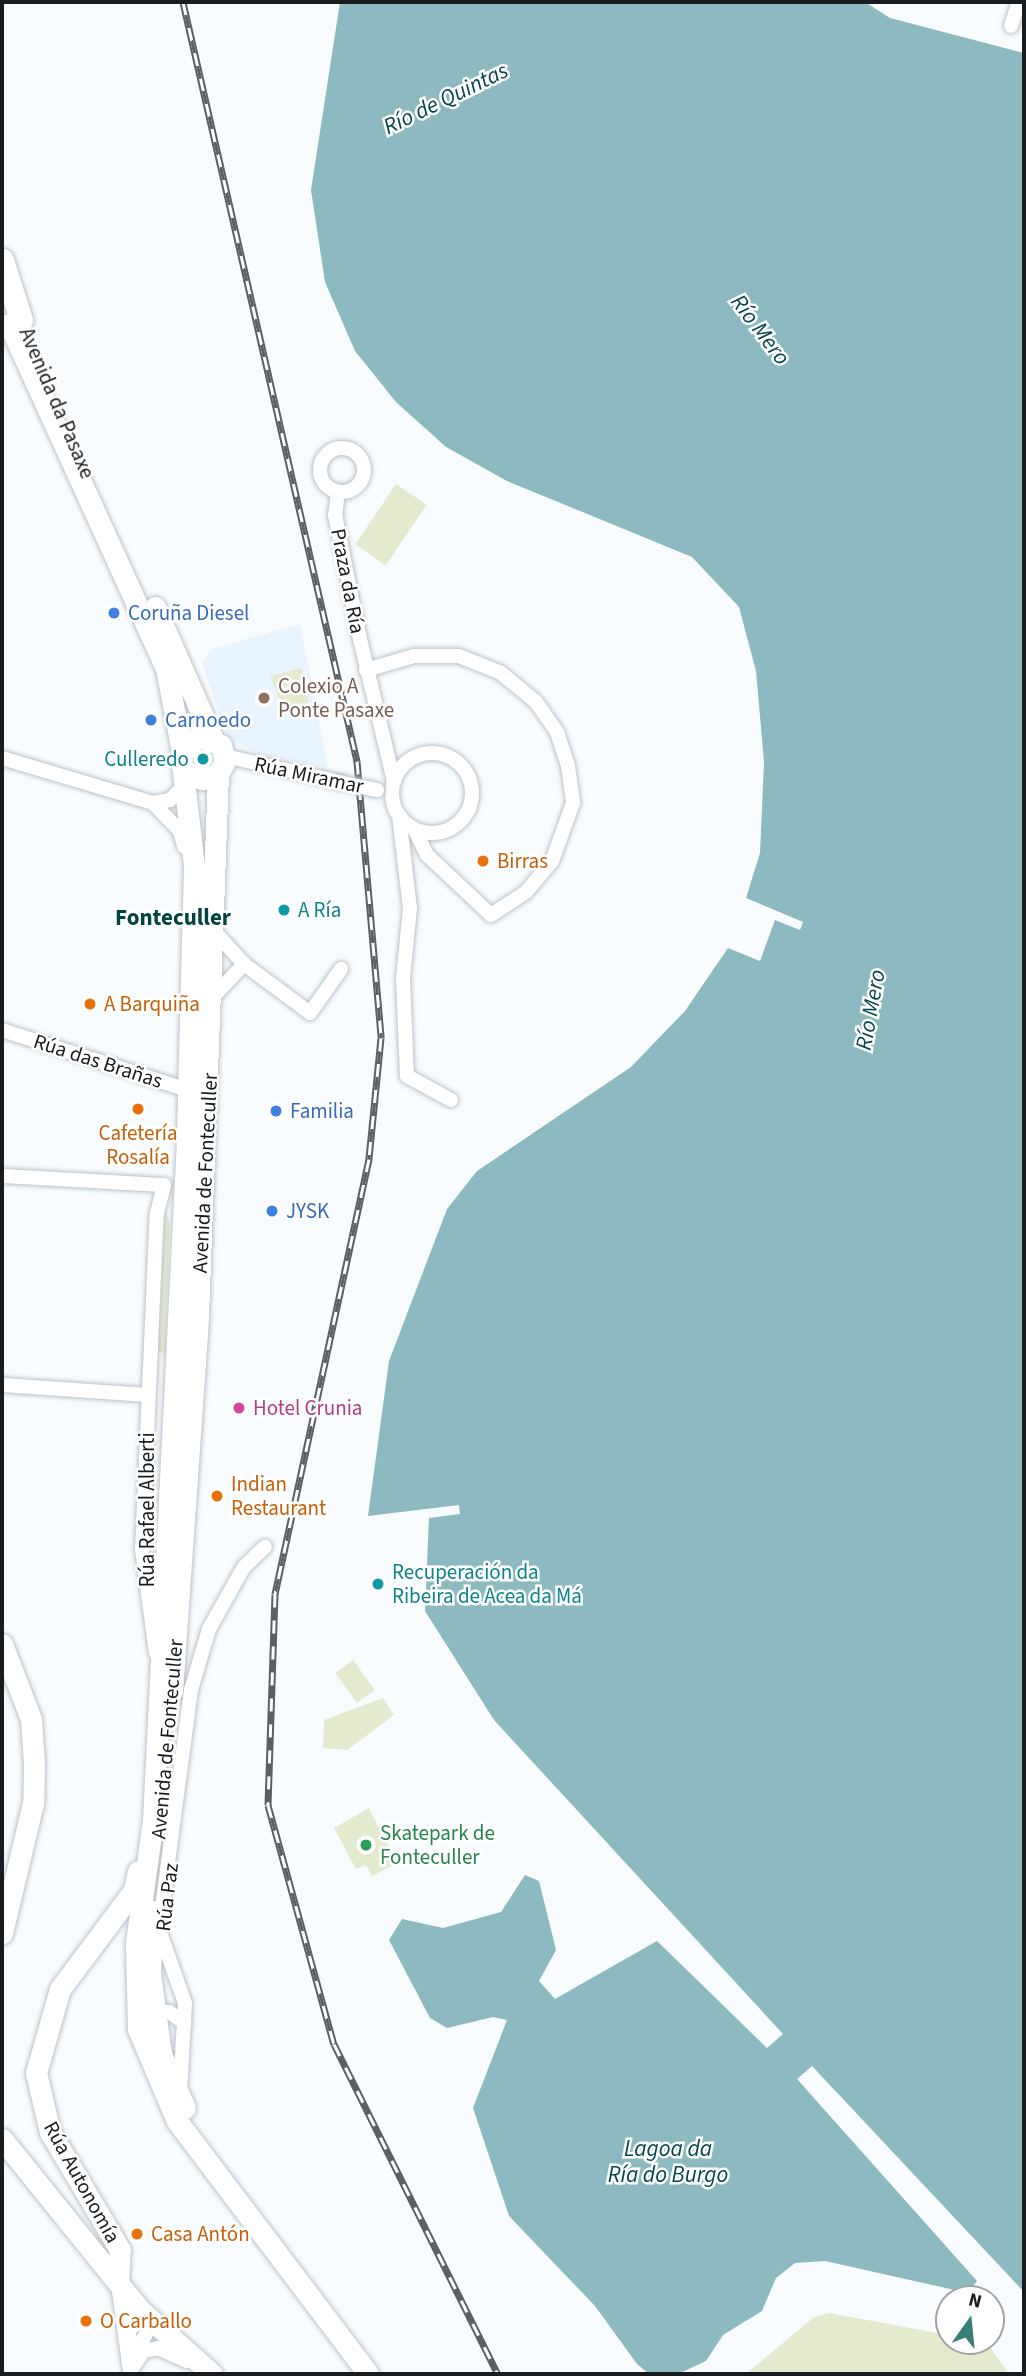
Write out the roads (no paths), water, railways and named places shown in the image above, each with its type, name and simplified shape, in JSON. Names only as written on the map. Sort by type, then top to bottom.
[{"type":"main road","name":"Avenida da Pasaxe","points":[[2,260],[8,315],[115,545]]},
{"type":"main road","points":[[115,545],[212,737],[221,765],[202,779],[186,769],[193,737],[212,737]]},
{"type":"main road","name":"Avenida de Fonteculler","points":[[115,545],[166,668],[186,769],[190,944],[191,1091],[180,1184],[182,1239],[164,1557],[153,1820],[136,1943],[138,2029],[194,2145],[368,2374]]},
{"type":"main road","name":"Avenida de Fonteculler","points":[[221,765],[212,929],[198,1316],[153,1898],[156,2034],[172,2095],[382,2374]]},
{"type":"main road","points":[[164,1557],[191,1421]]},
{"type":"main road","points":[[2,1644],[31,1719],[34,1763],[33,1803],[2,1933]]},
{"type":"main road","name":"Rúa Autonomía","points":[[118,2283],[120,2250],[50,2132],[36,2073],[60,1989],[134,1890],[153,1820]]},
{"type":"main road","points":[[2,2139],[152,2322],[211,2374]]},
{"type":"street","points":[[1011,26],[1019,2]]},
{"type":"street","name":"Praza da Ría","points":[[338,492],[335,514],[366,670],[394,788],[410,908],[403,978],[407,1076],[451,1100]]},
{"type":"street","points":[[366,670],[414,656],[459,656],[501,673],[536,702],[557,732],[568,766],[573,803],[552,861],[527,892],[491,915],[427,855],[415,830],[399,815]]},
{"type":"street","points":[[394,788],[408,762],[431,754],[456,761],[470,781],[471,803],[459,823],[437,833],[415,830]]},
{"type":"street","points":[[2,758],[153,803],[170,800],[186,769]]},
{"type":"street","name":"Rúa Miramar","points":[[221,765],[377,790],[394,788]]},
{"type":"street","points":[[153,803],[182,838],[190,944]]},
{"type":"street","points":[[212,929],[244,964],[310,1013],[341,969]]},
{"type":"street","points":[[210,1000],[244,964]]},
{"type":"street","name":"Rúa das Brañas","points":[[2,1030],[191,1091]]},
{"type":"street","name":"Avenida de Fonteculler","points":[[180,1184],[191,1091],[210,1033]]},
{"type":"street","points":[[2,1177],[180,1184],[189,1296],[198,1316]]},
{"type":"street","name":"Rúa Rafael Alberti","points":[[159,1666],[142,1550],[148,1395],[180,1184]]},
{"type":"street","points":[[2,1385],[148,1395]]},
{"type":"street","name":"Rúa Paz","points":[[172,2095],[185,2023],[185,2003],[159,1930],[191,1690],[209,1629],[244,1567],[265,1547]]},
{"type":"street","points":[[142,1550],[164,1557]]},
{"type":"street","points":[[136,1943],[156,2034],[185,2023]]},
{"type":"street","points":[[156,2011],[185,2023]]},
{"type":"street","points":[[118,2283],[131,2372]]},
{"type":"street","points":[[131,2372],[152,2322]]},
{"type":"street","points":[[131,2372],[144,2351],[159,2348],[211,2374]]},
{"type":"water","points":[[340,2],[865,2],[890,18],[1024,53],[1024,2292],[812,2066],[797,2079],[977,2281],[974,2285],[935,2286],[825,2261],[795,2263],[776,2278],[762,2311],[723,2335],[706,2361],[678,2374],[648,2373],[637,2364],[595,2306],[509,2216],[473,2108],[507,2020],[493,2017],[447,2028],[430,2018],[389,1940],[402,1919],[443,1928],[501,1912],[525,1875],[539,1881],[556,1950],[539,1981],[555,1999],[657,1941],[767,2048],[783,2034],[494,1720],[425,1611],[429,1518],[460,1514],[459,1505],[368,1516],[389,1361],[447,1209],[477,1171],[631,1067],[685,1011],[728,948],[760,961],[775,920],[800,930],[803,922],[746,898],[760,853],[764,762],[756,671],[739,607],[692,557],[507,481],[446,447],[396,402],[355,351],[325,282],[311,190]]},
{"type":"railway","points":[[183,2],[357,761],[381,1038],[369,1159],[275,1594],[268,1805],[334,2044],[498,2374]]},
{"type":"place","name":"Coruña Diesel","points":[[114,613]]},
{"type":"place","name":"Colexio A Ponte Pasaxe","points":[[264,698]]},
{"type":"place","name":"Carnoedo","points":[[151,720]]},
{"type":"place","name":"Culleredo","points":[[203,759]]},
{"type":"place","name":"Birras","points":[[483,861]]},
{"type":"place","name":"A Ría","points":[[284,910]]},
{"type":"place","name":"A Barquiña","points":[[90,1004]]},
{"type":"place","name":"Cafetería Rosalía","points":[[138,1109]]},
{"type":"place","name":"Familia","points":[[276,1111]]},
{"type":"place","name":"JYSK","points":[[272,1211]]},
{"type":"place","name":"Hotel Crunia","points":[[239,1408]]},
{"type":"place","name":"Indian Restaurant","points":[[217,1496]]},
{"type":"place","name":"Recuperación da Ribeira de Acea da Má","points":[[378,1584]]},
{"type":"place","name":"Skatepark de Fonteculler","points":[[366,1845]]},
{"type":"place","name":"Casa Antón","points":[[137,2234]]},
{"type":"place","name":"O Carballo","points":[[86,2321]]},
{"type":"district","name":"Fonteculler","points":[[173,918]]},
{"type":"water label","name":"Río de Quintas","points":[[446,99]]},
{"type":"water label","name":"Río Mero","points":[[760,330]]},
{"type":"water label","name":"Río Mero","points":[[871,1010]]},
{"type":"water label","name":"Lagoa da Ría do Burgo","points":[[668,2162]]}]
